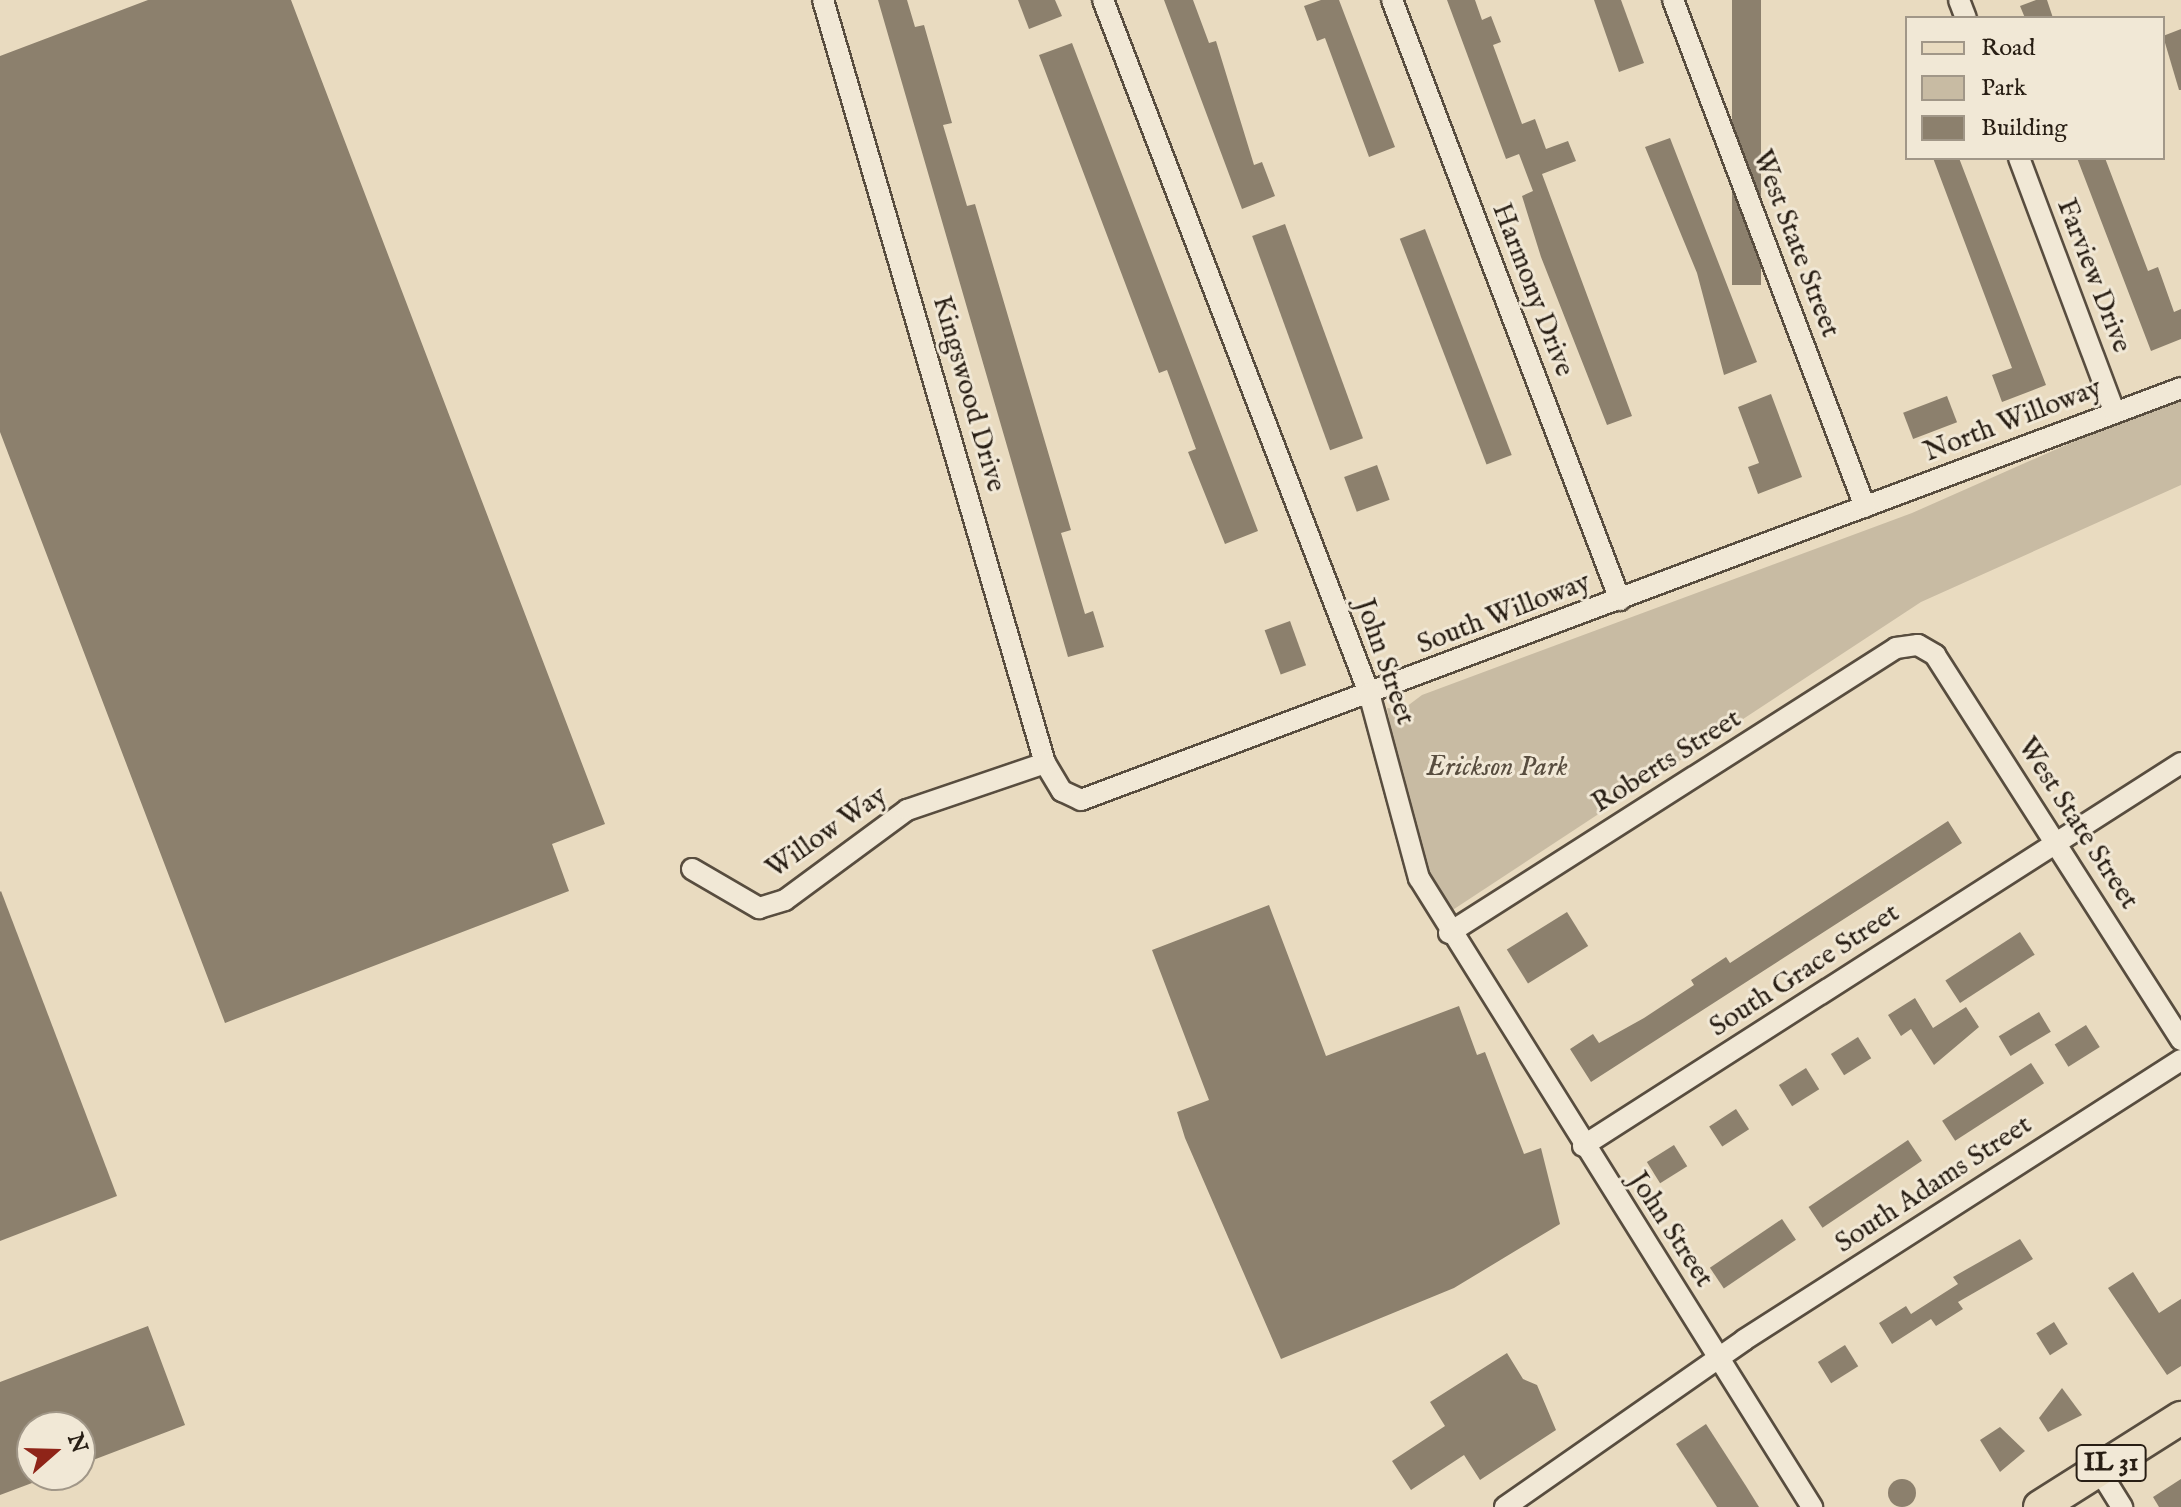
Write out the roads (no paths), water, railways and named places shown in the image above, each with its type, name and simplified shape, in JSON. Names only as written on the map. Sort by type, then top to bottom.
[{"type":"main road","name":"IL 31","points":[[2040,1507],[2181,1418]]},
{"type":"street","name":"Kingswood Drive","points":[[823,0],[1045,763],[1072,796]]},
{"type":"street","name":"John Street","points":[[1103,0],[1369,693],[1407,847],[1449,933],[1812,1507]]},
{"type":"street","name":"Harmony Drive","points":[[1392,0],[1620,600]]},
{"type":"street","name":"West State Street","points":[[1673,0],[1865,507]]},
{"type":"street","name":"Farview Drive","points":[[2020,160],[2115,413]]},
{"type":"street","name":"North Willoway","points":[[1865,507],[2181,388]]},
{"type":"street","name":"South Willoway","points":[[1072,796],[1093,798],[1865,507]]},
{"type":"street","name":"West State Street","points":[[1918,645],[1935,655],[2181,1040]]},
{"type":"street","name":"Roberts Street","points":[[1449,933],[1896,648],[1918,645]]},
{"type":"street","name":"Willow Way","points":[[692,869],[759,908],[785,900],[907,810],[1045,763]]},
{"type":"street","name":"South Grace Street","points":[[1583,1146],[2181,763]]},
{"type":"street","name":"South Adams Street","points":[[1505,1507],[1719,1359],[2181,1060]]},
{"type":"street","points":[[2099,1470],[2122,1507]]},
{"type":"park label","name":"Erickson Park","points":[[1497,768]]}]
